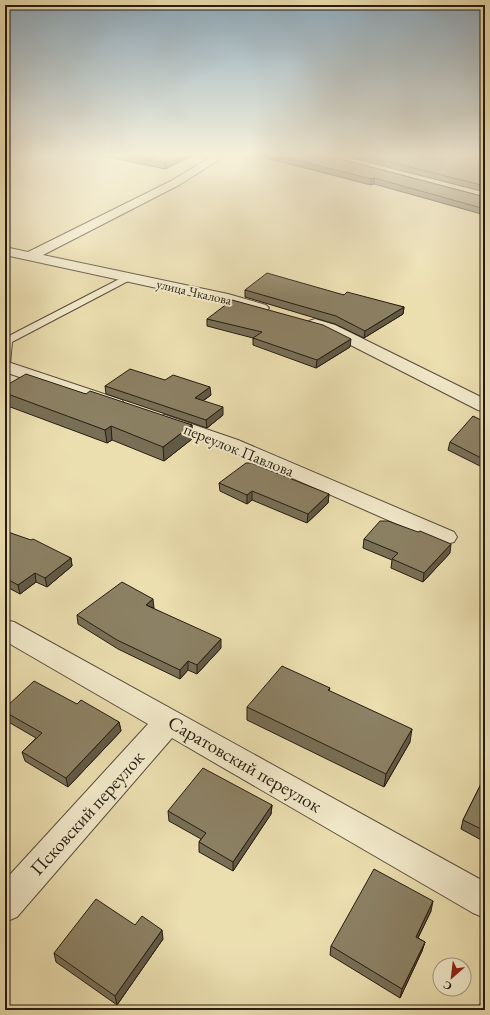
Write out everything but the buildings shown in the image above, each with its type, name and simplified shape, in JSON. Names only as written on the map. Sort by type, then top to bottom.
[{"type":"street","points":[[30,256],[135,203]]},
{"type":"street","name":"улица Чкалова","points":[[5,251],[228,299],[272,311]]},
{"type":"street","points":[[300,320],[329,328],[485,406]]},
{"type":"street","name":"переулок Павлова","points":[[5,365],[231,444],[446,537]]},
{"type":"street","name":"Саратовский переулок","points":[[5,629],[485,901]]},
{"type":"street","name":"Псковский переулок","points":[[5,905],[168,721]]},
{"type":"lane","points":[[5,365],[7,341],[129,277]]}]
